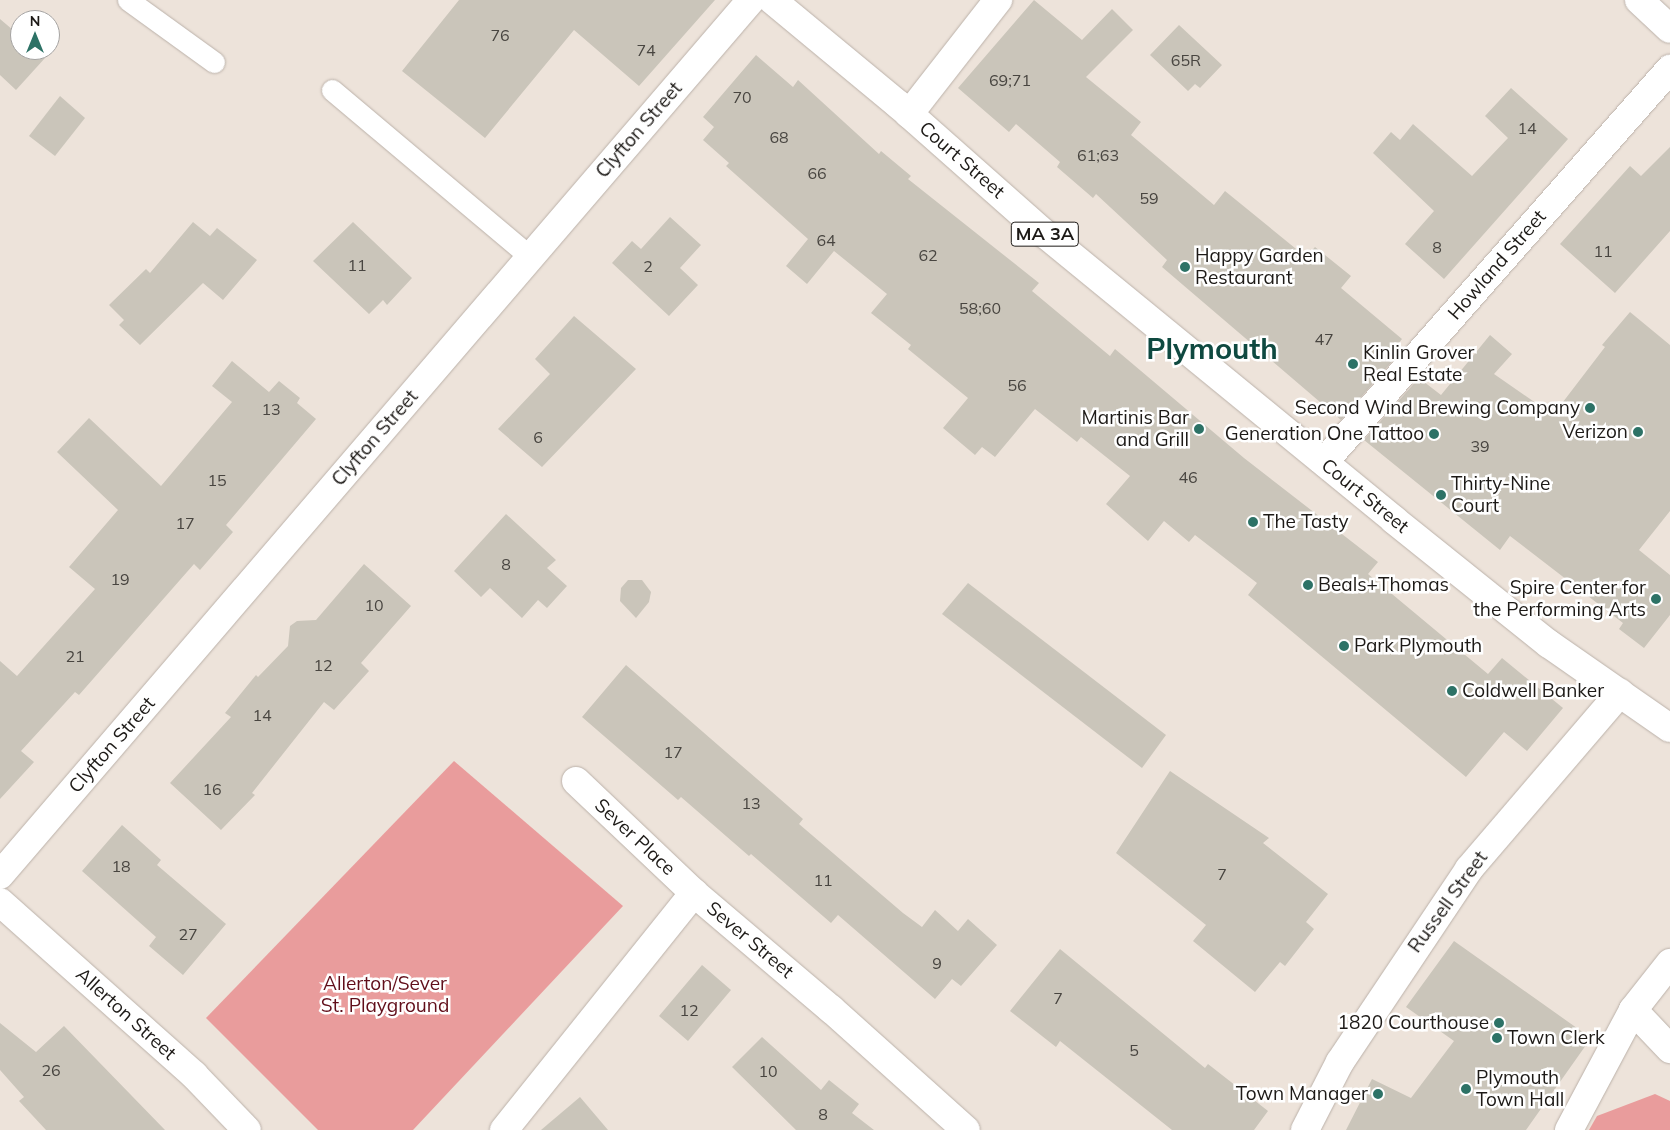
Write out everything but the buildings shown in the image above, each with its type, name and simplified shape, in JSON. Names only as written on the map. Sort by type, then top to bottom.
[{"type":"street","name":"Clyfton Street","points":[[0,875],[751,0]]},
{"type":"street","name":"Court Street","points":[[772,0],[909,114],[1045,234],[1324,462],[1549,644],[1670,728]]},
{"type":"street","points":[[909,114],[998,0]]},
{"type":"street","points":[[1639,0],[1670,29]]},
{"type":"street","name":"Howland Street","points":[[1324,462],[1670,69]]},
{"type":"street","name":"Russell Street","points":[[1305,1130],[1340,1062],[1469,869],[1620,693]]},
{"type":"street","name":"Sever Place","points":[[576,781],[694,893]]},
{"type":"street","name":"Sever Street","points":[[504,1130],[694,893],[831,1009],[966,1130]]},
{"type":"street","name":"Allerton Street","points":[[0,902],[194,1075],[247,1130]]},
{"type":"street","points":[[1569,1130],[1633,1010],[1670,963]]},
{"type":"street","points":[[1633,1010],[1670,1050]]},
{"type":"lane","points":[[128,0],[214,62]]},
{"type":"lane","points":[[332,90],[530,257]]},
{"type":"green space","name":"Allerton/Sever St. Playground","points":[[454,761],[623,906],[413,1130],[318,1130],[206,1018]]},
{"type":"green space","points":[[1655,1094],[1670,1101],[1670,1130],[1589,1130],[1597,1116]]},
{"type":"place","name":"Happy Garden Restaurant","points":[[1185,267]]},
{"type":"place","name":"Kinlin Grover Real Estate","points":[[1353,364]]},
{"type":"place","name":"Second Wind Brewing Company","points":[[1590,408]]},
{"type":"place","name":"Martinis Bar and Grill","points":[[1199,429]]},
{"type":"place","name":"Verizon","points":[[1638,432]]},
{"type":"place","name":"Generation One Tattoo","points":[[1434,434]]},
{"type":"place","name":"Thirty-Nine Court","points":[[1441,495]]},
{"type":"place","name":"The Tasty","points":[[1253,522]]},
{"type":"place","name":"Beals+Thomas","points":[[1308,585]]},
{"type":"place","name":"Spire Center for the Performing Arts","points":[[1656,599]]},
{"type":"place","name":"Park Plymouth","points":[[1344,646]]},
{"type":"place","name":"Coldwell Banker","points":[[1452,691]]},
{"type":"place","name":"1820 Courthouse","points":[[1499,1023]]},
{"type":"place","name":"Town Clerk","points":[[1497,1038]]},
{"type":"place","name":"Plymouth Town Hall","points":[[1466,1089]]},
{"type":"place","name":"Town Manager","points":[[1378,1094]]},
{"type":"district","name":"Plymouth","points":[[1212,349]]}]
